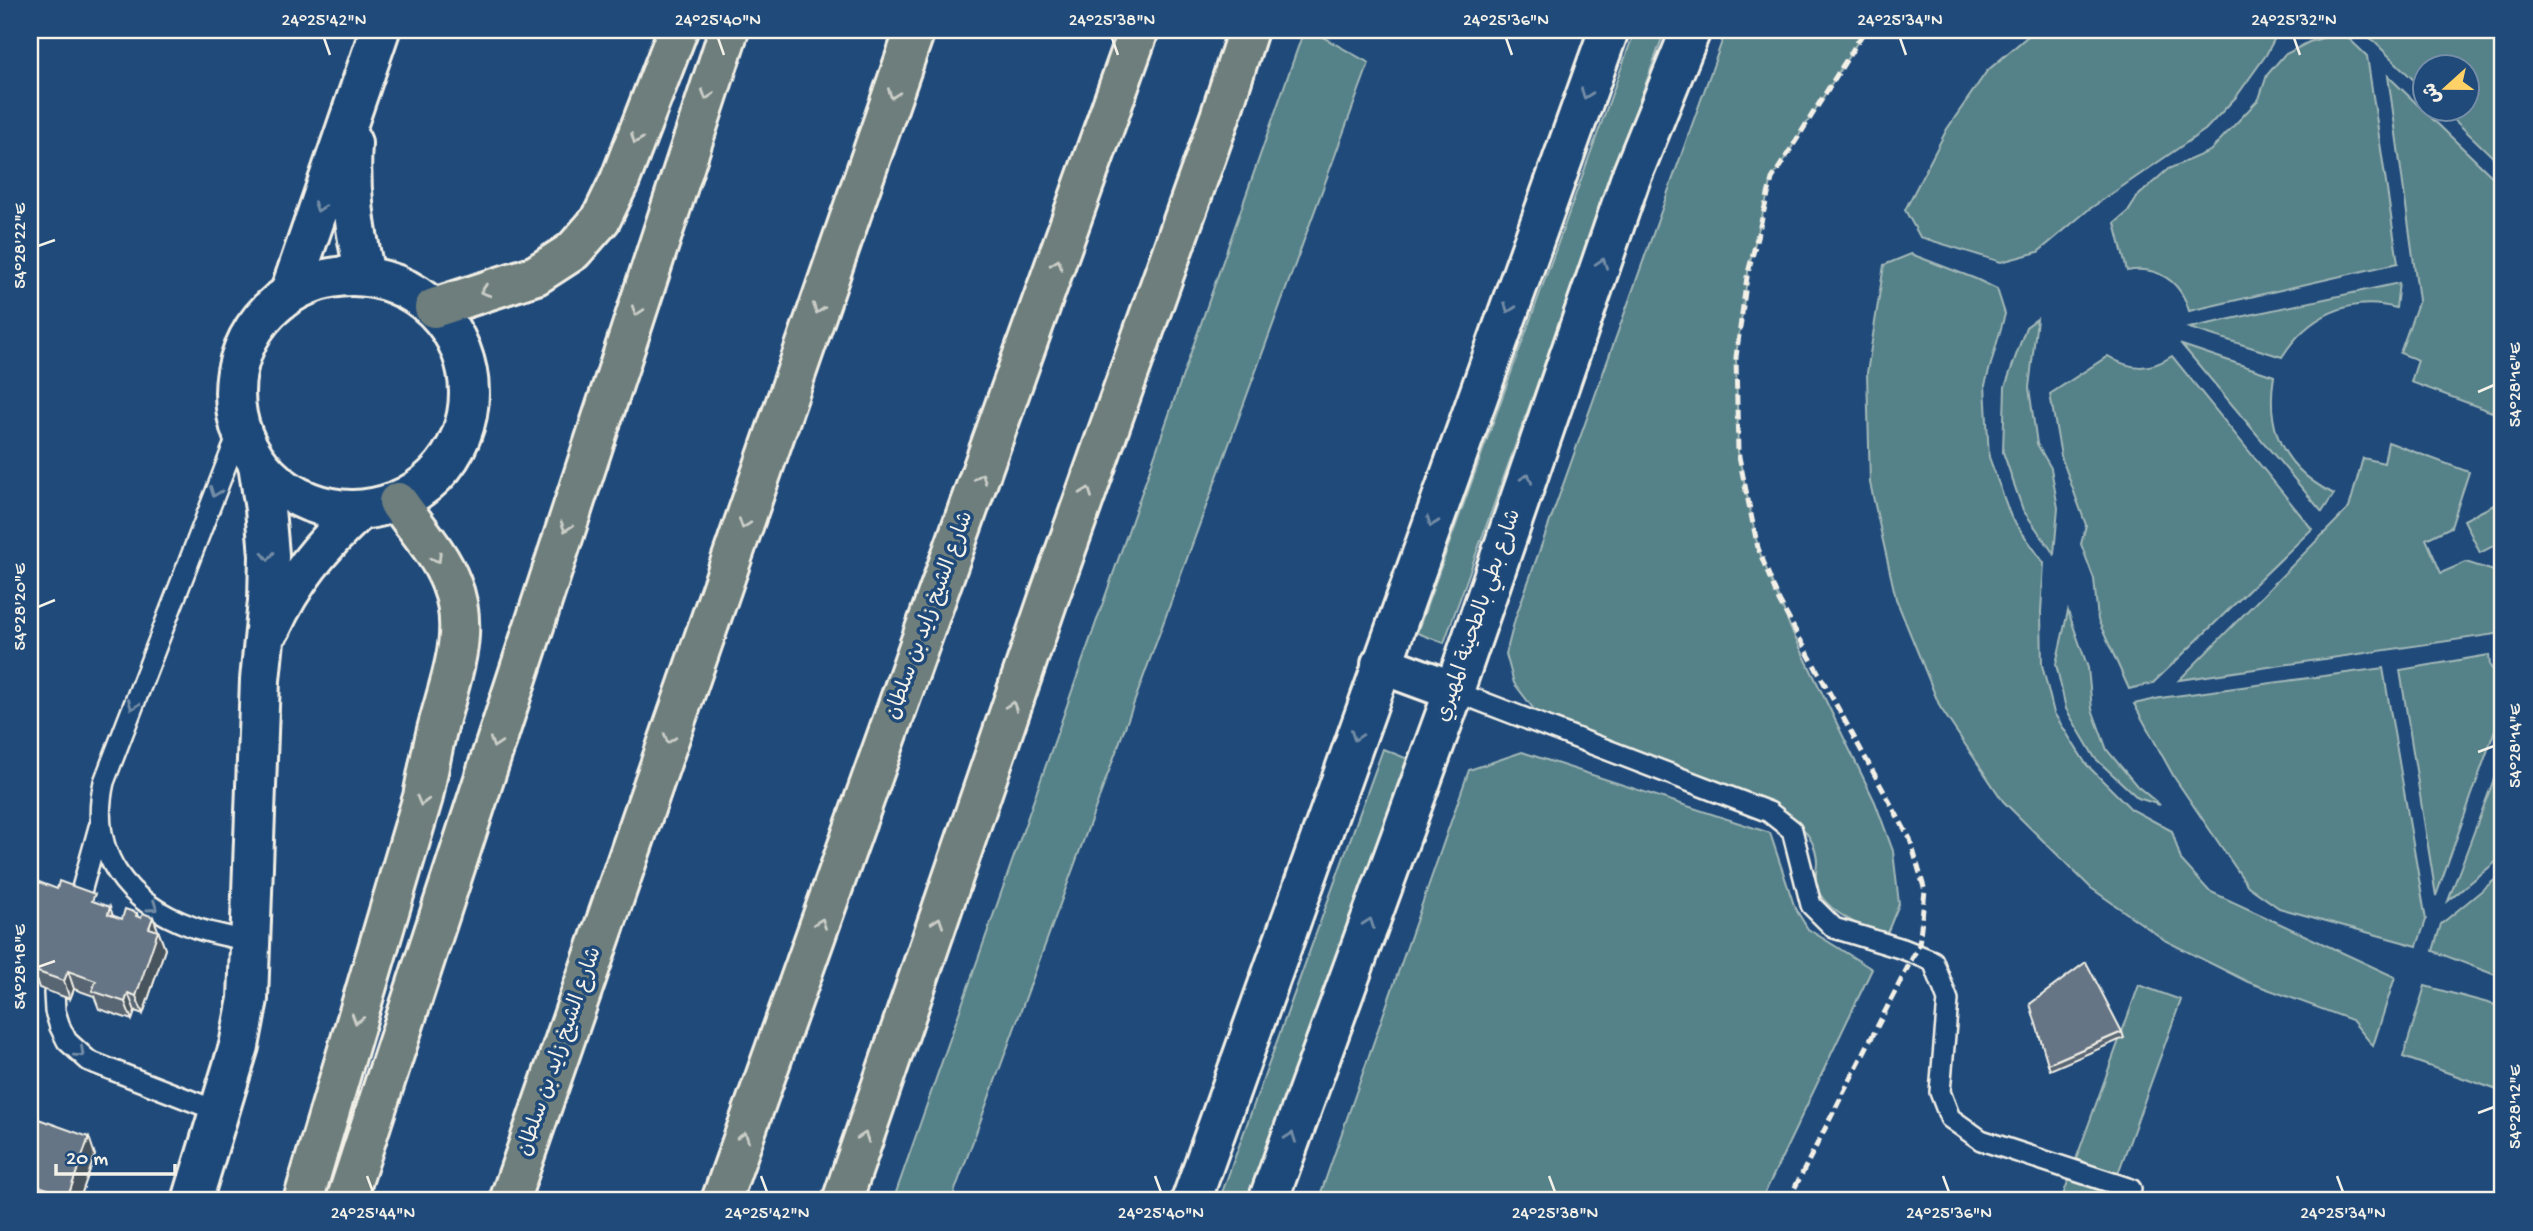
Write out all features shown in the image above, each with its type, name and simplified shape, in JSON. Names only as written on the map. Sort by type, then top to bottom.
[{"type":"highway","points":[[434,307],[536,275],[572,251],[601,219],[620,180],[678,30]]},
{"type":"highway","points":[[346,1201],[729,30]]},
{"type":"highway","name":"شارع الشيخ زايد بن سلطان","points":[[509,1201],[915,30]]},
{"type":"highway","name":"شارع الشيخ زايد بن سلطان","points":[[720,1201],[1139,30]]},
{"type":"highway","points":[[842,1201],[1248,30]]},
{"type":"highway","points":[[1220,117],[1271,30]]},
{"type":"highway","points":[[303,1201],[423,797],[460,642],[460,611],[451,582],[438,557],[398,502]]},
{"type":"street","points":[[290,292],[363,72],[380,30]]},
{"type":"street","points":[[1191,1201],[1609,30]]},
{"type":"street","name":"شارع بطي بالطحينة المهيري","points":[[1268,1201],[1454,691],[1630,180],[1690,30]]},
{"type":"street","points":[[363,72],[353,122],[350,173],[354,225],[365,275]]},
{"type":"street","points":[[192,1201],[239,1046],[246,1011],[251,941],[260,680],[268,555],[258,464],[240,429],[234,390],[242,352],[260,318],[290,292],[326,277],[365,275],[402,285],[434,307],[457,339],[469,376],[468,415],[455,451],[430,482],[398,502],[359,511],[321,507],[286,490],[258,464]]},
{"type":"street","points":[[263,646],[279,611],[302,572],[328,539],[359,511]]},
{"type":"street","points":[[1381,664],[1454,691]]},
{"type":"lane","points":[[240,429],[104,782],[99,804],[99,826],[102,842],[113,864],[145,901],[169,917],[195,929],[251,941]]},
{"type":"lane","points":[[1454,691],[1769,812],[1792,830],[1811,905],[1834,928],[1933,961],[1948,1000],[1940,1092],[1950,1118],[1981,1140],[2131,1189]]},
{"type":"lane","points":[[78,903],[99,826]]},
{"type":"lane","points":[[54,993],[60,1027],[77,1052],[89,1061],[220,1112]]},
{"type":"green space","points":[[1304,30],[1310,30],[1369,63],[951,1201],[893,1201]]},
{"type":"green space","points":[[1635,30],[1665,30],[1444,643],[1417,633]]},
{"type":"green space","points":[[1726,30],[1865,30],[1772,179],[1749,265],[1736,356],[1738,452],[1758,548],[1791,629],[1875,802],[1893,851],[1899,904],[1885,938],[1846,918],[1821,897],[1816,885],[1817,861],[1811,840],[1798,824],[1781,810],[1762,799],[1539,716],[1514,683],[1506,654],[1515,619]]},
{"type":"green space","points":[[2035,30],[2279,30],[2266,55],[2236,97],[2205,130],[2088,210],[2038,252],[2001,262],[1920,237],[1905,210],[1947,129],[1987,71]]},
{"type":"green space","points":[[2362,30],[2503,30],[2503,167],[2456,122],[2480,122],[2480,52],[2410,52],[2410,76]]},
{"type":"green space","points":[[2342,32],[2367,56],[2398,263],[2189,311],[2180,292],[2167,278],[2149,271],[2127,271],[2115,223],[2128,212],[2138,196],[2168,169],[2210,151],[2259,99],[2267,75],[2284,55],[2309,42]]},
{"type":"green space","points":[[2388,76],[2410,97],[2410,122],[2436,122],[2503,187],[2503,382],[2492,412],[2411,382],[2418,360],[2400,353],[2419,300]]},
{"type":"green space","points":[[1911,254],[1997,289],[2005,314],[1985,385],[1989,457],[2011,517],[2044,563],[2042,665],[2054,713],[2086,764],[2131,809],[2172,831],[2181,860],[2209,891],[2395,977],[2373,1046],[2352,1020],[2248,982],[2166,941],[2091,888],[2003,801],[1940,707],[1896,599],[1870,483],[1867,373],[1884,265]]},
{"type":"green space","points":[[2399,283],[2396,308],[2362,305],[2331,313],[2304,331],[2282,357],[2189,328]]},
{"type":"green space","points":[[2037,319],[2029,388],[2037,444],[2051,468],[2058,508],[2054,554],[2023,510],[2003,452],[2005,387],[2026,327]]},
{"type":"green space","points":[[2182,345],[2274,376],[2273,414],[2282,446],[2303,473],[2334,494],[2322,512]]},
{"type":"green space","points":[[2108,356],[2124,364],[2140,367],[2156,364],[2172,356],[2312,529],[2153,683],[2129,689],[2098,620],[2094,579],[2081,544],[2086,525],[2061,456],[2050,394]]},
{"type":"green space","points":[[2388,442],[2469,472],[2451,527],[2426,539],[2441,573],[2466,562],[2503,574],[2503,633],[2179,680],[2349,508],[2363,458],[2384,463]]},
{"type":"green space","points":[[2503,480],[2503,541],[2480,553],[2464,520],[2496,504]]},
{"type":"green space","points":[[2068,611],[2088,668],[2092,709],[2107,750],[2137,786],[2160,805],[2138,798],[2095,758],[2066,709],[2056,664]]},
{"type":"green space","points":[[2489,655],[2490,666],[2503,684],[2503,707],[2436,896],[2400,670]]},
{"type":"green space","points":[[2383,668],[2426,920],[2417,946],[2279,908],[2248,886],[2174,777],[2134,704],[2160,698]]},
{"type":"green space","points":[[1383,749],[1408,759],[1248,1201],[1219,1201]]},
{"type":"green space","points":[[1522,752],[1770,833],[1795,908],[1808,929],[1872,969],[1761,1201],[1318,1201],[1469,770]]},
{"type":"green space","points":[[2503,755],[2503,856],[2448,901]]},
{"type":"green space","points":[[2503,873],[2503,978],[2433,951],[2441,924]]},
{"type":"green space","points":[[2139,985],[2181,1000],[2108,1201],[2061,1201]]},
{"type":"green space","points":[[2425,986],[2503,1007],[2503,1092],[2403,1057]]},
{"type":"building","points":[[59,881],[95,894],[92,901],[110,907],[108,914],[122,919],[125,909],[137,913],[136,916],[141,918],[143,913],[153,917],[149,928],[158,931],[136,996],[128,993],[125,1002],[92,991],[96,981],[68,971],[64,981],[32,970],[35,960],[30,958],[30,884],[37,886],[39,882],[57,889]]},
{"type":"building","points":[[2086,962],[2122,1032],[2048,1064],[2030,1004]]},
{"type":"building","points":[[30,1116],[89,1137],[68,1196],[30,1183]]},
{"type":"railway","points":[[1788,1201],[1919,945],[1925,891],[1910,839],[1779,601],[1758,548],[1738,452],[1736,357],[1747,277],[1772,179],[1865,30]]}]
